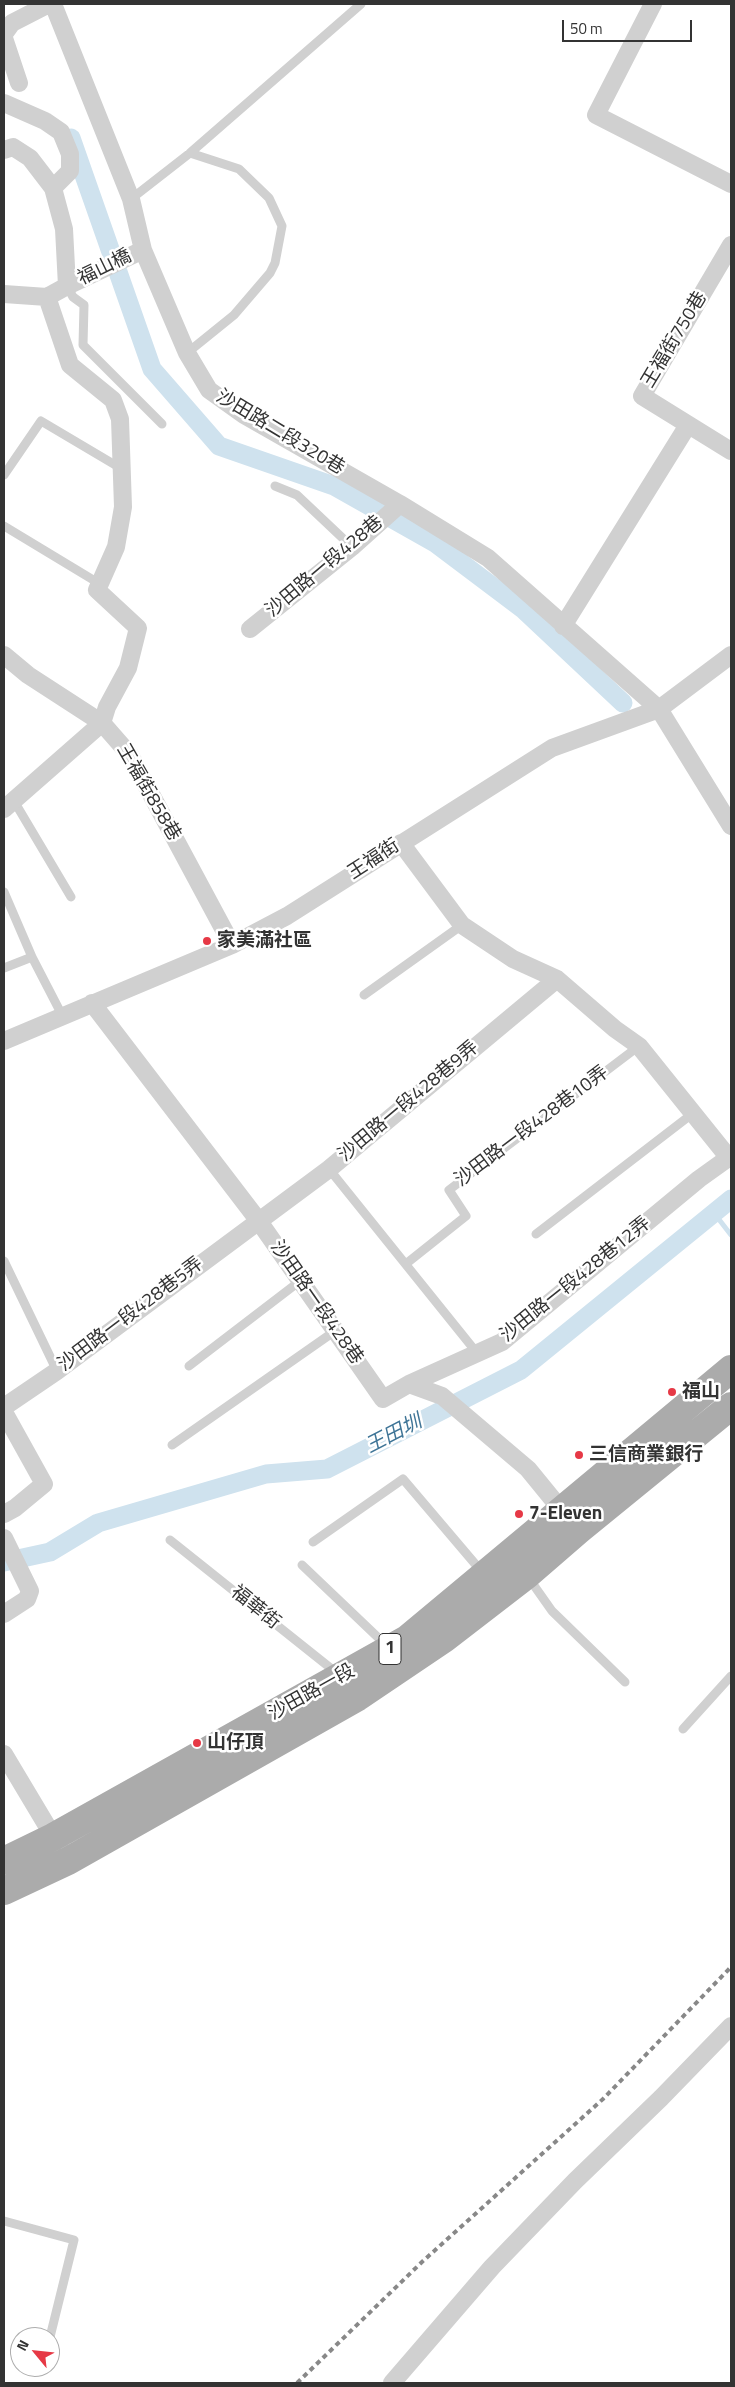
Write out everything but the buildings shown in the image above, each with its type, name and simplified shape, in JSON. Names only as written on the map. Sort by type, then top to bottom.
[{"type":"main road","name":"沙田路一段","points":[[4,1890],[68,1861],[358,1697],[444,1639],[527,1576],[570,1520],[731,1369]]},
{"type":"main road","name":"沙田路一段","points":[[4,1862],[53,1837],[407,1639],[484,1574],[570,1520],[731,1406]]},
{"type":"street","points":[[4,34],[12,23],[49,4]]},
{"type":"street","name":"沙田路二段320巷","points":[[53,4],[131,199],[143,250],[187,353],[209,390],[244,416],[400,504],[488,558],[659,709],[731,826]]},
{"type":"street","points":[[653,4],[596,115],[731,184]]},
{"type":"street","points":[[4,38],[19,83]]},
{"type":"street","points":[[4,103],[46,121],[61,132],[70,154],[70,171],[53,188]]},
{"type":"street","points":[[4,150],[13,147],[30,158],[53,188],[64,229],[67,286]]},
{"type":"street","name":"王福街750巷","points":[[731,245],[642,396],[731,451]]},
{"type":"street","name":"福山橋","points":[[47,297],[143,250]]},
{"type":"street","points":[[4,294],[47,297],[70,365],[113,400],[120,419],[123,507],[116,547],[97,590],[138,628],[128,668],[107,707],[102,722],[9,805]]},
{"type":"street","points":[[564,626],[688,426]]},
{"type":"street","name":"沙田路一段428巷","points":[[250,628],[352,547],[400,504]]},
{"type":"street","name":"王福街858巷","points":[[4,655],[28,675],[102,722],[130,755],[232,945]]},
{"type":"street","name":"王福街","points":[[4,1041],[232,945],[287,916],[552,748],[659,709],[731,656]]},
{"type":"street","points":[[401,843],[462,925],[513,959],[557,979],[615,1030],[639,1046],[692,1114],[730,1157]]},
{"type":"street","name":"沙田路一段428巷9弄","points":[[258,1220],[329,1168],[557,979]]},
{"type":"street","name":"沙田路一段428巷","points":[[92,1004],[258,1220],[383,1399],[409,1384]]},
{"type":"street","name":"沙田路一段428巷12弄","points":[[409,1384],[502,1342],[699,1179],[730,1157]]},
{"type":"street","name":"沙田路一段428巷5弄","points":[[4,1407],[56,1371],[258,1220]]},
{"type":"street","points":[[409,1384],[442,1396],[528,1469],[570,1520]]},
{"type":"street","points":[[4,1412],[44,1484],[15,1508],[4,1514]]},
{"type":"street","points":[[4,1538],[30,1591],[27,1598],[4,1614]]},
{"type":"street","points":[[4,1754],[68,1861]]},
{"type":"street","points":[[392,2383],[492,2267],[575,2181],[661,2098],[731,2026]]},
{"type":"lane","points":[[131,199],[190,153],[360,4]]},
{"type":"lane","points":[[187,353],[234,315],[270,273],[275,264],[282,226],[269,198],[239,169],[190,153]]},
{"type":"lane","points":[[67,286],[73,297],[84,305],[84,345],[162,424]]},
{"type":"lane","points":[[4,474],[41,421],[122,468]]},
{"type":"lane","points":[[275,486],[297,495],[352,547]]},
{"type":"lane","points":[[4,526],[100,584]]},
{"type":"lane","points":[[9,805],[71,897]]},
{"type":"lane","points":[[4,892],[32,957],[63,1017]]},
{"type":"lane","points":[[364,995],[462,925]]},
{"type":"lane","points":[[4,968],[32,957]]},
{"type":"lane","name":"沙田路一段428巷10弄","points":[[407,1263],[466,1216],[450,1190],[639,1046]]},
{"type":"lane","points":[[536,1234],[692,1114]]},
{"type":"lane","points":[[329,1168],[407,1263],[477,1353]]},
{"type":"lane","points":[[4,1261],[56,1371]]},
{"type":"lane","points":[[189,1366],[300,1281]]},
{"type":"lane","points":[[172,1445],[336,1331]]},
{"type":"lane","points":[[313,1542],[403,1479],[484,1574]]},
{"type":"lane","name":"福華街","points":[[170,1540],[341,1676]]},
{"type":"lane","points":[[302,1564],[390,1648]]},
{"type":"lane","points":[[527,1576],[552,1611],[625,1682]]},
{"type":"lane","points":[[683,1728],[731,1676]]},
{"type":"lane","points":[[4,2221],[74,2240],[52,2327]]},
{"type":"waterway","points":[[71,138],[152,369],[219,446],[334,486],[435,543],[524,610],[623,703]]},
{"type":"waterway","name":"王田圳","points":[[4,1562],[50,1552],[98,1523],[266,1474],[327,1469],[521,1370],[731,1199]]},
{"type":"waterway","points":[[714,1213],[731,1235]]},
{"type":"railway","points":[[297,2383],[423,2261],[603,2099],[731,1967]]},
{"type":"place","name":"家美滿社區","points":[[207,941]]},
{"type":"place","name":"福山","points":[[672,1392]]},
{"type":"place","name":"三信商業銀行","points":[[579,1455]]},
{"type":"place","name":"7-Eleven","points":[[519,1514]]},
{"type":"place","name":"山仔頂","points":[[197,1743]]}]
